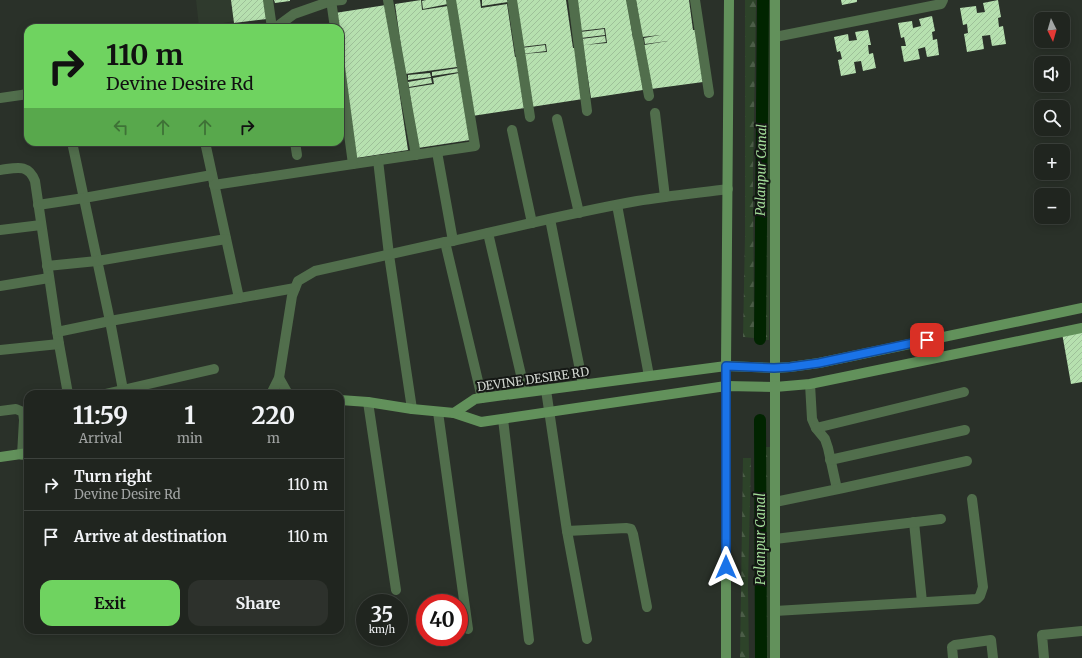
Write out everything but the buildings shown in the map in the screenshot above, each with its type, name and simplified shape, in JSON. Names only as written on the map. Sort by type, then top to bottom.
[{"type":"street","points":[[268,0],[272,24]]},
{"type":"street","points":[[279,24],[294,14],[331,1],[342,0]]},
{"type":"street","points":[[388,0],[416,155]]},
{"type":"street","points":[[38,205],[213,180],[353,164],[475,146],[451,0]]},
{"type":"street","points":[[512,0],[530,117]]},
{"type":"street","points":[[573,0],[587,111]]},
{"type":"street","points":[[631,0],[649,96]]},
{"type":"street","points":[[695,0],[709,92]]},
{"type":"street","points":[[726,658],[726,366],[729,0]]},
{"type":"street","points":[[775,0],[774,387],[776,658]]},
{"type":"street","points":[[775,36],[941,4],[943,0]]},
{"type":"street","points":[[331,1],[334,24]]},
{"type":"street","points":[[0,98],[24,95]]},
{"type":"street","points":[[344,97],[353,164]]},
{"type":"street","points":[[656,113],[665,197]]},
{"type":"street","points":[[557,119],[579,213]]},
{"type":"street","points":[[512,130],[532,223]]},
{"type":"street","points":[[73,146],[123,390],[139,390],[214,369]]},
{"type":"street","points":[[206,146],[239,298]]},
{"type":"street","points":[[296,146],[297,155]]},
{"type":"street","points":[[437,152],[449,241],[482,398]]},
{"type":"street","points":[[378,160],[389,255],[412,409]]},
{"type":"street","points":[[0,170],[24,168],[32,173],[35,181],[58,344],[67,390]]},
{"type":"street","points":[[273,390],[279,378],[292,296],[298,281],[314,271],[617,205],[665,197],[728,190]]},
{"type":"street","points":[[617,205],[649,376]]},
{"type":"street","points":[[550,219],[583,385]]},
{"type":"street","points":[[0,230],[41,225]]},
{"type":"street","points":[[488,233],[525,392]]},
{"type":"street","points":[[47,266],[97,261],[226,239]]},
{"type":"street","points":[[0,286],[49,278]]},
{"type":"street","points":[[57,332],[295,288]]},
{"type":"street","name":"DEVINE DESIRE RD","points":[[454,413],[475,399],[525,392],[726,366],[774,368],[819,363],[1082,308]]},
{"type":"street","points":[[344,400],[454,413],[481,422],[726,386],[774,387],[810,384],[1082,328]]},
{"type":"street","points":[[0,350],[58,344]]},
{"type":"street","points":[[279,378],[286,390]]},
{"type":"street","points":[[810,384],[812,419],[816,428],[825,439],[836,490]]},
{"type":"street","points":[[546,390],[567,531],[587,639]]},
{"type":"street","points":[[816,428],[964,392]]},
{"type":"street","points":[[368,402],[396,590]]},
{"type":"street","points":[[0,411],[16,409],[24,412]]},
{"type":"street","points":[[438,412],[463,594]]},
{"type":"street","points":[[503,419],[528,640]]},
{"type":"street","points":[[830,460],[965,430]]},
{"type":"street","points":[[0,457],[24,454]]},
{"type":"street","points":[[775,502],[966,461]]},
{"type":"street","points":[[775,611],[976,599],[980,596],[983,587],[972,499]]},
{"type":"street","points":[[775,539],[941,519]]},
{"type":"street","points":[[914,522],[922,602]]},
{"type":"street","points":[[567,531],[631,529],[647,607]]},
{"type":"street","points":[[1044,658],[1042,635],[1082,631]]},
{"type":"street","points":[[953,658],[952,647],[955,645],[991,640],[993,658]]},
{"type":"shaded area","points":[[196,0],[232,0],[235,21],[217,24],[199,24]]},
{"type":"green space","points":[[745,0],[756,0],[753,176],[754,338],[743,337],[745,236]]},
{"type":"green space","points":[[767,0],[771,0],[771,177],[769,340],[764,340],[766,239]]},
{"type":"green space","points":[[765,447],[770,447],[772,658],[765,658]]},
{"type":"green space","points":[[743,458],[751,458],[748,585],[749,658],[740,658]]},
{"type":"waterway","name":"Palanpur Canal","points":[[760,339],[763,0]]},
{"type":"waterway","name":"Palanpur Canal","points":[[760,420],[761,658]]},
{"type":"route","points":[[726,567],[726,366],[774,368],[790,367],[819,363],[927,340]]}]
